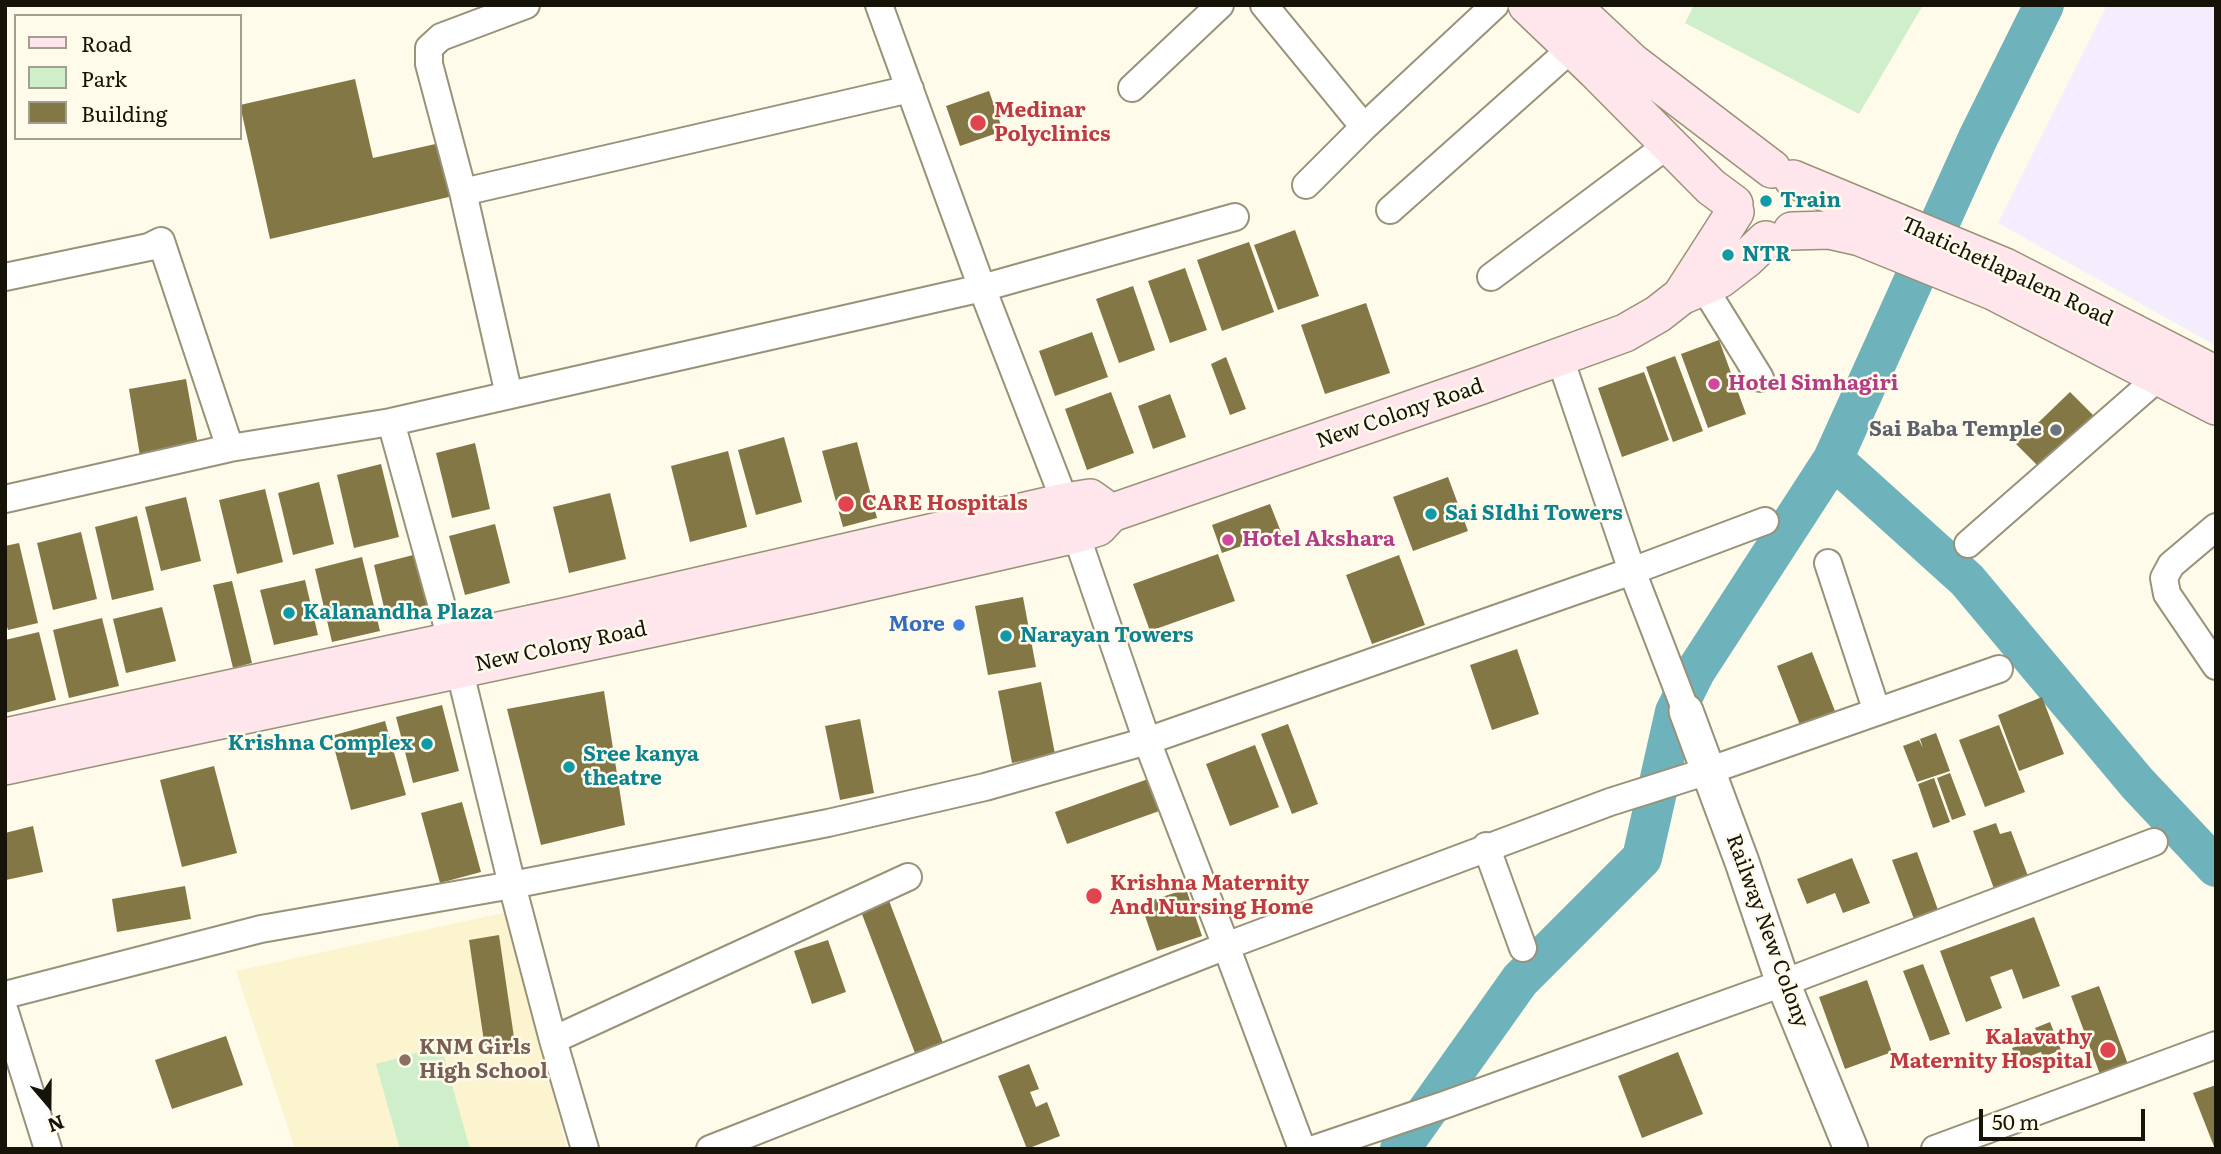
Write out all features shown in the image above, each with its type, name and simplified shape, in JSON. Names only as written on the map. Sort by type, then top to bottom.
[{"type":"main road","points":[[1527,5],[1734,208],[1739,223],[1746,231],[1779,235],[1867,224],[1999,279]]},
{"type":"main road","name":"Thatichetlapalem Road","points":[[1572,5],[1633,63],[1783,174],[1867,224]]},
{"type":"main road","points":[[1753,173],[1783,174],[1800,188],[1804,211],[1779,235],[1720,279],[1692,291],[1734,208],[1735,195],[1745,178],[1753,173]]},
{"type":"main road","name":"Thatichetlapalem Road","points":[[1999,279],[2216,375]]},
{"type":"main road","name":"Thatichetlapalem Road","points":[[1999,279],[2160,376],[2216,406]]},
{"type":"main road","name":"New Colony Road","points":[[5,737],[455,655],[818,593],[1071,518],[1098,527],[1111,513],[1560,358],[1625,333],[1692,291]]},
{"type":"main road","name":"New Colony Road","points":[[5,766],[455,655]]},
{"type":"street","points":[[509,396],[463,192],[429,64],[429,48],[441,37],[526,5]]},
{"type":"street","points":[[879,5],[982,288],[1071,518],[1147,741],[1302,1149]]},
{"type":"street","points":[[1132,88],[1220,5]]},
{"type":"street","points":[[1264,5],[1364,127]]},
{"type":"street","points":[[1306,185],[1495,5]]},
{"type":"street","points":[[1390,209],[1584,59]]},
{"type":"street","points":[[463,192],[910,89]]},
{"type":"street","points":[[1491,277],[1669,144]]},
{"type":"street","points":[[5,499],[230,449],[391,422],[982,288],[1234,217]]},
{"type":"street","points":[[5,277],[149,247],[162,241],[230,449]]},
{"type":"street","points":[[1692,291],[1760,379]]},
{"type":"street","points":[[1560,358],[1632,571],[1686,711]]},
{"type":"street","points":[[1968,544],[2160,376]]},
{"type":"street","points":[[391,422],[455,655],[553,1040],[585,1149]]},
{"type":"street","points":[[5,995],[261,929],[512,885],[911,805],[985,787],[1147,741],[1632,571],[1765,521]]},
{"type":"street","points":[[2216,527],[2171,565],[2164,578],[2167,594],[2216,666]]},
{"type":"street","points":[[1828,564],[1877,712]]},
{"type":"street","points":[[710,1149],[1226,946],[1487,847],[1643,790],[1696,775],[1999,669]]},
{"type":"street","name":"Railway New Colony","points":[[1686,711],[1696,775],[1851,1149]]},
{"type":"street","points":[[1314,1149],[1783,983],[2154,842]]},
{"type":"street","points":[[1487,847],[1523,948]]},
{"type":"street","points":[[553,1040],[908,877]]},
{"type":"street","points":[[5,1012],[48,1149]]},
{"type":"street","points":[[1936,1149],[2216,1045]]},
{"type":"shaded area","points":[[2107,5],[2216,5],[2216,346],[1998,223]]},
{"type":"shaded area","name":"KNM Girls High School","points":[[507,912],[567,1149],[295,1149],[236,971]]},
{"type":"green space","points":[[1694,5],[1923,5],[1859,114],[1685,23]]},
{"type":"green space","points":[[441,1046],[470,1149],[400,1149],[376,1064]]},
{"type":"building","points":[[355,79],[373,158],[440,143],[453,196],[270,239],[242,105]]},
{"type":"building","points":[[989,91],[1003,131],[960,146],[946,106]]},
{"type":"building","points":[[1295,230],[1319,296],[1278,310],[1254,245]]},
{"type":"building","points":[[1249,242],[1274,312],[1222,331],[1197,260]]},
{"type":"building","points":[[1185,268],[1207,330],[1170,343],[1148,281]]},
{"type":"building","points":[[1133,286],[1155,350],[1119,363],[1096,299]]},
{"type":"building","points":[[1366,303],[1390,373],[1325,394],[1301,325]]},
{"type":"building","points":[[1092,332],[1108,377],[1055,396],[1039,351]]},
{"type":"building","name":"Hotel Simhagiri","points":[[1719,340],[1746,414],[1708,428],[1681,354]]},
{"type":"building","points":[[1675,356],[1703,431],[1673,442],[1646,367]]},
{"type":"building","points":[[1226,357],[1246,409],[1230,415],[1211,364]]},
{"type":"building","points":[[1644,372],[1669,440],[1622,457],[1598,388]]},
{"type":"building","points":[[186,379],[198,445],[140,456],[129,389]]},
{"type":"building","points":[[1111,392],[1134,453],[1087,470],[1065,409]]},
{"type":"building","name":"Sai Baba Temple","points":[[2070,392],[2095,417],[2041,469],[2016,444]]},
{"type":"building","points":[[1170,394],[1186,437],[1153,449],[1138,406]]},
{"type":"building","points":[[784,437],[802,502],[756,515],[738,450]]},
{"type":"building","points":[[857,442],[877,518],[843,527],[822,451]]},
{"type":"building","points":[[475,443],[490,509],[452,518],[436,453]]},
{"type":"building","points":[[728,451],[747,527],[690,542],[671,466]]},
{"type":"building","points":[[381,464],[399,537],[354,548],[337,475]]},
{"type":"building","name":"Sai SIdhi Towers","points":[[1448,477],[1468,531],[1413,551],[1393,497]]},
{"type":"building","points":[[319,482],[334,544],[293,555],[278,493]]},
{"type":"building","points":[[265,489],[283,562],[237,574],[219,500]]},
{"type":"building","points":[[610,493],[626,559],[569,573],[553,507]]},
{"type":"building","points":[[186,497],[201,561],[161,571],[145,507]]},
{"type":"building","points":[[1270,504],[1281,532],[1222,553],[1212,525]]},
{"type":"building","points":[[137,516],[154,590],[112,600],[95,527]]},
{"type":"building","points":[[495,524],[510,583],[465,595],[449,536]]},
{"type":"building","points":[[81,532],[97,599],[53,610],[37,543]]},
{"type":"building","points":[[19,543],[38,623],[8,630],[5,620],[5,546]]},
{"type":"building","points":[[421,553],[434,604],[386,616],[374,565]]},
{"type":"building","points":[[1218,554],[1235,601],[1150,631],[1133,584]]},
{"type":"building","points":[[1399,555],[1425,625],[1372,644],[1346,575]]},
{"type":"building","points":[[362,557],[380,631],[332,642],[315,569]]},
{"type":"building","name":"Kalanandha Plaza","points":[[305,580],[318,635],[274,645],[260,590]]},
{"type":"building","points":[[232,581],[252,663],[233,668],[213,585]]},
{"type":"building","name":"Narayan Towers","points":[[1023,597],[1036,667],[988,675],[975,606]]},
{"type":"building","points":[[162,607],[176,661],[126,673],[113,619]]},
{"type":"building","points":[[102,618],[119,686],[69,698],[53,630]]},
{"type":"building","points":[[39,632],[56,700],[5,713],[5,640]]},
{"type":"building","points":[[1517,649],[1539,714],[1492,730],[1470,665]]},
{"type":"building","points":[[1812,652],[1840,724],[1805,738],[1777,666]]},
{"type":"building","points":[[1041,682],[1055,754],[1012,763],[998,691]]},
{"type":"building","name":"Sree kanya theatre","points":[[604,691],[625,825],[541,845],[507,709]]},
{"type":"building","points":[[2042,697],[2064,754],[2019,771],[1998,715]]},
{"type":"building","name":"Krishna Complex","points":[[442,705],[459,771],[413,783],[396,717]]},
{"type":"building","points":[[860,719],[874,793],[840,800],[825,726]]},
{"type":"building","points":[[385,721],[406,795],[351,810],[331,736]]},
{"type":"building","points":[[1288,724],[1318,804],[1292,814],[1261,734]]},
{"type":"building","points":[[1999,725],[2025,792],[1985,807],[1959,740]]},
{"type":"building","points":[[1936,733],[1950,771],[1917,782],[1903,746],[1919,740],[1923,748],[1920,739]]},
{"type":"building","points":[[1255,745],[1279,807],[1230,826],[1206,764]]},
{"type":"building","points":[[214,766],[237,853],[182,867],[160,780]]},
{"type":"building","points":[[1950,773],[1966,815],[1952,820],[1937,778]]},
{"type":"building","points":[[1151,778],[1162,810],[1067,844],[1055,812]]},
{"type":"building","points":[[1934,778],[1950,822],[1933,828],[1918,784]]},
{"type":"building","points":[[462,802],[481,872],[440,883],[421,813]]},
{"type":"building","points":[[1996,823],[2000,834],[2011,831],[2031,884],[1997,897],[1973,831]]},
{"type":"building","points":[[33,826],[43,872],[6,880],[5,833]]},
{"type":"building","points":[[1917,852],[1942,921],[1918,930],[1892,860]]},
{"type":"building","points":[[1852,858],[1870,903],[1843,913],[1835,893],[1807,904],[1797,879]]},
{"type":"building","points":[[185,886],[191,919],[117,932],[112,899]]},
{"type":"building","points":[[1186,889],[1202,936],[1157,951],[1141,904]]},
{"type":"building","points":[[888,898],[943,1043],[915,1053],[860,909]]},
{"type":"building","points":[[2034,917],[2060,986],[2023,999],[2012,969],[1990,977],[2002,1008],[1966,1022],[1940,951]]},
{"type":"building","points":[[499,935],[516,1051],[486,1055],[469,940]]},
{"type":"building","points":[[828,940],[846,992],[812,1004],[794,951]]},
{"type":"building","points":[[1923,964],[1950,1034],[1930,1041],[1903,971]]},
{"type":"building","points":[[1867,980],[1892,1052],[1845,1069],[1819,997]]},
{"type":"building","points":[[2099,986],[2129,1067],[2101,1077],[2071,996]]},
{"type":"building","points":[[2050,1022],[2061,1050],[2043,1057],[2041,1052],[2017,1061],[2012,1048],[2040,1038],[2035,1028]]},
{"type":"building","points":[[226,1036],[243,1085],[172,1109],[155,1060]]},
{"type":"building","points":[[1678,1052],[1703,1114],[1642,1138],[1618,1076]]},
{"type":"building","points":[[1029,1064],[1039,1089],[1030,1092],[1036,1107],[1047,1102],[1060,1136],[1027,1149],[998,1076]]},
{"type":"building","points":[[2216,1085],[2216,1149],[2215,1149],[2193,1093]]},
{"type":"waterway","points":[[1400,1149],[1520,980],[1642,858],[1675,712],[1695,672],[1833,459],[1978,138],[2044,5]]},
{"type":"waterway","points":[[1833,459],[1967,580],[2137,783],[2216,867]]},
{"type":"place","name":"Medinar Polyclinics","points":[[978,123]]},
{"type":"place","name":"Train","points":[[1766,201]]},
{"type":"place","name":"NTR","points":[[1728,255]]},
{"type":"place","name":"Hotel Simhagiri","points":[[1714,384]]},
{"type":"place","name":"Sai Baba Temple","points":[[2056,430]]},
{"type":"place","name":"CARE Hospitals","points":[[846,504]]},
{"type":"place","name":"Sai SIdhi Towers","points":[[1431,514]]},
{"type":"place","name":"Hotel Akshara","points":[[1228,540]]},
{"type":"place","name":"Kalanandha Plaza","points":[[289,613]]},
{"type":"place","name":"More","points":[[959,625]]},
{"type":"place","name":"Narayan Towers","points":[[1006,636]]},
{"type":"place","name":"Krishna Complex","points":[[427,744]]},
{"type":"place","name":"Sree kanya theatre","points":[[569,767]]},
{"type":"place","name":"Krishna Maternity And Nursing Home","points":[[1094,896]]},
{"type":"place","name":"Kalavathy Maternity Hospital","points":[[2108,1050]]},
{"type":"place","name":"KNM Girls High School","points":[[405,1060]]}]
